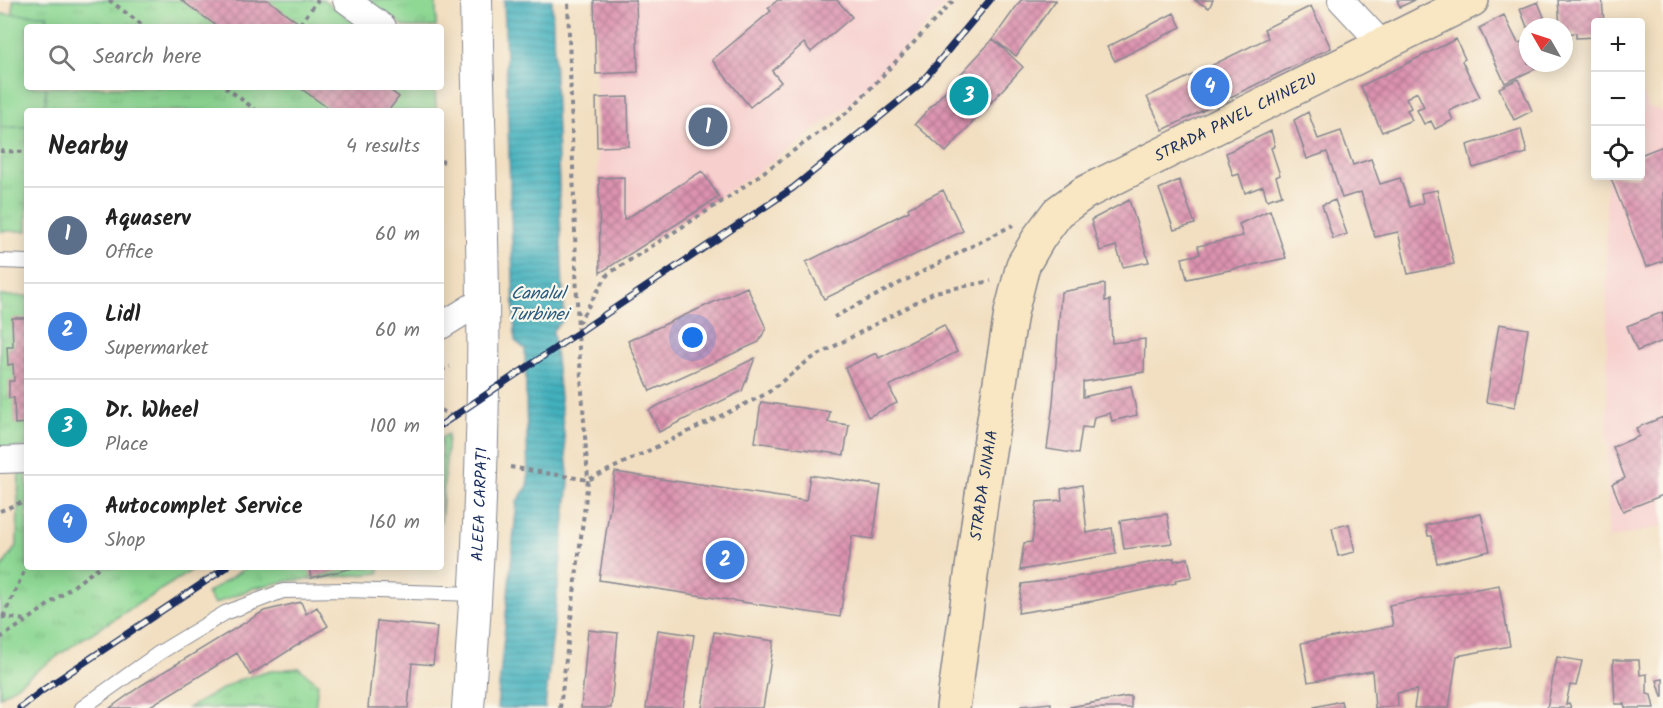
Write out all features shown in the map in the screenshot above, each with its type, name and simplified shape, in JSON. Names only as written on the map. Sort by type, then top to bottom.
[{"type":"main road","name":"STRADA PAVEL CHINEZU","points":[[1023,265],[1058,212],[1084,193],[1472,0]]},
{"type":"main road","name":"STRADA SINAIA","points":[[953,708],[989,449],[1011,313],[1023,265]]},
{"type":"street","points":[[346,0],[379,24]]},
{"type":"street","name":"ALEEA CARPAȚI","points":[[468,708],[482,468],[483,300],[476,0]]},
{"type":"street","points":[[1341,0],[1382,44]]},
{"type":"street","points":[[444,324],[483,300]]},
{"type":"street","points":[[0,460],[24,459]]},
{"type":"lane","points":[[0,261],[24,262]]},
{"type":"lane","points":[[82,708],[159,653],[225,613],[283,591],[346,590],[476,594]]},
{"type":"path","points":[[109,0],[141,24]]},
{"type":"path","points":[[300,24],[318,0]]},
{"type":"path","points":[[560,708],[588,480],[578,324],[568,0]]},
{"type":"path","points":[[578,324],[608,274],[729,197],[849,111],[954,0]]},
{"type":"path","points":[[229,90],[253,108]]},
{"type":"path","points":[[0,151],[24,152]]},
{"type":"path","points":[[834,317],[1022,221]]},
{"type":"path","points":[[509,467],[588,480],[766,394],[809,360],[935,292],[992,281]]},
{"type":"path","points":[[444,369],[450,367]]},
{"type":"path","points":[[444,412],[453,417]]},
{"type":"path","points":[[0,511],[24,501]]},
{"type":"path","points":[[24,570],[1,616],[28,620]]},
{"type":"path","points":[[0,638],[95,570]]},
{"type":"shaded area","points":[[594,0],[950,0],[904,50],[846,107],[754,175],[600,273]]},
{"type":"shaded area","points":[[1645,100],[1647,107],[1663,111],[1663,526],[1608,539],[1606,180],[1645,180]]},
{"type":"green space","points":[[13,0],[324,0],[357,24],[47,24],[47,15],[13,15]]},
{"type":"green space","points":[[368,0],[436,0],[436,24],[401,24]]},
{"type":"green space","points":[[0,14],[47,15],[47,24],[24,24],[24,90],[46,90],[45,108],[24,108],[24,127],[0,127]]},
{"type":"green space","points":[[46,90],[435,90],[436,108],[45,108]]},
{"type":"green space","points":[[0,127],[24,127],[24,231],[0,231]]},
{"type":"green space","points":[[0,296],[24,296],[24,447],[0,449]]},
{"type":"green space","points":[[448,434],[444,485],[444,436]]},
{"type":"green space","points":[[19,473],[24,473],[24,570],[192,570],[79,641],[0,697],[0,570],[17,545]]},
{"type":"green space","points":[[242,570],[379,570],[379,573],[288,581],[254,588],[214,604],[207,593]]},
{"type":"green space","points":[[299,668],[318,683],[315,708],[188,708],[238,680],[271,671]]},
{"type":"water","name":"Canalul Turbinei","points":[[504,0],[552,0],[564,319],[553,330],[569,482],[545,708],[497,708],[517,501],[528,486],[525,349],[515,341]]},
{"type":"building","points":[[181,0],[268,0],[300,24],[214,24]]},
{"type":"building","points":[[594,0],[636,0],[638,72],[596,74]]},
{"type":"building","points":[[778,0],[837,0],[852,17],[811,52],[804,43],[772,71],[781,82],[750,107],[712,60],[771,11],[768,8]]},
{"type":"building","points":[[1021,0],[1056,0],[1016,56],[993,39]]},
{"type":"building","points":[[1194,0],[1213,0],[1209,8]]},
{"type":"building","points":[[1397,0],[1415,0],[1400,7]]},
{"type":"building","points":[[1558,0],[1602,0],[1604,18],[1591,18],[1591,37],[1576,38],[1576,33],[1573,33],[1573,18],[1559,18]]},
{"type":"building","points":[[1538,2],[1544,18],[1524,18],[1520,9]]},
{"type":"building","points":[[1311,6],[1331,48],[1163,130],[1147,97],[1268,38],[1264,29]]},
{"type":"building","points":[[1174,13],[1181,27],[1115,61],[1107,47]]},
{"type":"building","points":[[1504,15],[1519,43],[1519,72],[1529,72],[1505,83],[1479,28]]},
{"type":"building","points":[[993,39],[1023,67],[946,152],[915,124]]},
{"type":"building","points":[[1456,39],[1465,59],[1462,61],[1480,97],[1449,111],[1453,120],[1435,129],[1431,121],[1424,124],[1417,110],[1424,107],[1417,92],[1406,98],[1411,108],[1407,110],[1412,120],[1382,132],[1361,86]]},
{"type":"building","points":[[1518,79],[1532,111],[1514,120],[1499,88]]},
{"type":"building","points":[[303,90],[390,90],[399,97],[390,108],[328,108]]},
{"type":"building","points":[[628,97],[629,146],[597,147],[596,98]]},
{"type":"building","points":[[1308,112],[1318,139],[1341,131],[1353,165],[1371,159],[1380,184],[1400,178],[1410,207],[1423,203],[1421,193],[1437,190],[1454,264],[1408,274],[1398,232],[1375,237],[1361,192],[1342,198],[1327,152],[1307,159],[1294,120]]},
{"type":"building","points":[[1521,129],[1527,153],[1473,168],[1467,145]]},
{"type":"building","points":[[1271,131],[1275,146],[1271,148],[1280,175],[1276,177],[1282,195],[1267,200],[1263,186],[1245,193],[1239,174],[1233,176],[1226,153]]},
{"type":"building","points":[[1663,146],[1663,261],[1646,267],[1612,180],[1645,180],[1645,153]]},
{"type":"building","points":[[702,171],[719,197],[600,273],[599,178],[624,177],[624,220]]},
{"type":"building","points":[[1179,180],[1195,224],[1174,230],[1159,189]]},
{"type":"building","points":[[943,190],[963,231],[824,299],[806,262],[909,211],[908,208]]},
{"type":"building","points":[[1129,200],[1149,262],[1123,267],[1116,246],[1100,251],[1091,220]]},
{"type":"building","points":[[1335,200],[1347,234],[1333,239],[1322,205]]},
{"type":"building","points":[[1270,210],[1286,258],[1187,279],[1182,258],[1200,254],[1198,246],[1243,236],[1239,224]]},
{"type":"building","points":[[1105,284],[1105,301],[1110,300],[1112,343],[1145,339],[1144,372],[1083,382],[1083,397],[1131,386],[1137,415],[1112,421],[1110,413],[1094,417],[1092,428],[1082,427],[1078,454],[1047,449],[1053,404],[1061,292]]},
{"type":"building","points":[[747,287],[766,328],[759,342],[650,391],[628,341]]},
{"type":"building","points":[[1663,312],[1663,341],[1637,351],[1627,326]]},
{"type":"building","points":[[12,318],[24,318],[24,423],[15,424],[14,398],[9,398],[9,381],[14,381],[13,364],[8,365],[7,347],[13,347]]},
{"type":"building","points":[[1499,324],[1528,329],[1515,407],[1486,402]]},
{"type":"building","points":[[944,325],[957,352],[889,386],[897,403],[868,417],[845,368],[876,353],[879,358]]},
{"type":"building","points":[[755,358],[742,391],[659,432],[649,410]]},
{"type":"building","points":[[761,402],[830,412],[828,422],[849,425],[844,455],[755,442]]},
{"type":"building","points":[[1663,417],[1663,495],[1623,511],[1612,484],[1625,478],[1613,447],[1639,436],[1636,428]]},
{"type":"building","points":[[615,472],[806,501],[810,475],[881,486],[873,539],[852,536],[840,617],[599,580]]},
{"type":"building","points":[[1082,485],[1087,533],[1112,528],[1116,554],[1020,570],[1024,543],[1032,542],[1037,502],[1062,500],[1061,489]]},
{"type":"building","points":[[1167,514],[1172,543],[1124,549],[1120,521]]},
{"type":"building","points":[[1481,514],[1490,551],[1437,563],[1432,536],[1428,536],[1426,525]]},
{"type":"building","points":[[1349,524],[1355,552],[1338,556],[1332,528]]},
{"type":"building","points":[[1174,558],[1174,561],[1188,558],[1192,577],[1175,580],[1176,583],[1093,601],[1018,613],[1022,584],[1088,575]]},
{"type":"building","points":[[310,570],[345,570],[311,578]]},
{"type":"building","points":[[1499,585],[1510,646],[1457,656],[1449,708],[1414,708],[1417,690],[1397,693],[1398,706],[1375,708],[1372,671],[1308,682],[1301,643],[1393,626],[1389,605]]},
{"type":"building","points":[[301,602],[306,614],[317,607],[328,626],[250,675],[237,653],[147,708],[110,708],[142,685],[264,611]]},
{"type":"building","points":[[377,621],[437,627],[433,665],[412,663],[408,708],[368,708]]},
{"type":"building","points":[[588,630],[618,633],[611,708],[581,708]]},
{"type":"building","points":[[658,630],[694,635],[683,708],[646,708]]},
{"type":"building","points":[[714,632],[774,641],[763,708],[702,708]]},
{"type":"building","points":[[1557,657],[1582,661],[1576,686],[1570,685],[1566,704],[1569,703],[1571,708],[1547,708]]},
{"type":"building","points":[[1613,660],[1639,660],[1640,675],[1647,674],[1647,694],[1651,695],[1654,708],[1625,708],[1624,704],[1615,704]]},
{"type":"building","points":[[1663,679],[1663,697],[1662,697],[1657,680]]},
{"type":"building","points":[[1131,696],[1131,708],[1070,708],[1070,707]]},
{"type":"building","points":[[1341,701],[1343,708],[1314,708],[1314,707]]},
{"type":"building","points":[[1051,703],[1051,708],[1021,708],[1021,706]]},
{"type":"railway","points":[[444,423],[793,188],[920,84],[990,0]]},
{"type":"railway","points":[[20,708],[43,690],[223,570]]},
{"type":"place","name":"Autocomplet Service","points":[[1210,87]]},
{"type":"place","name":"Dr. Wheel","points":[[969,96]]},
{"type":"place","name":"Aquaserv","points":[[708,127]]},
{"type":"place","name":"Lidl","points":[[725,560]]}]
